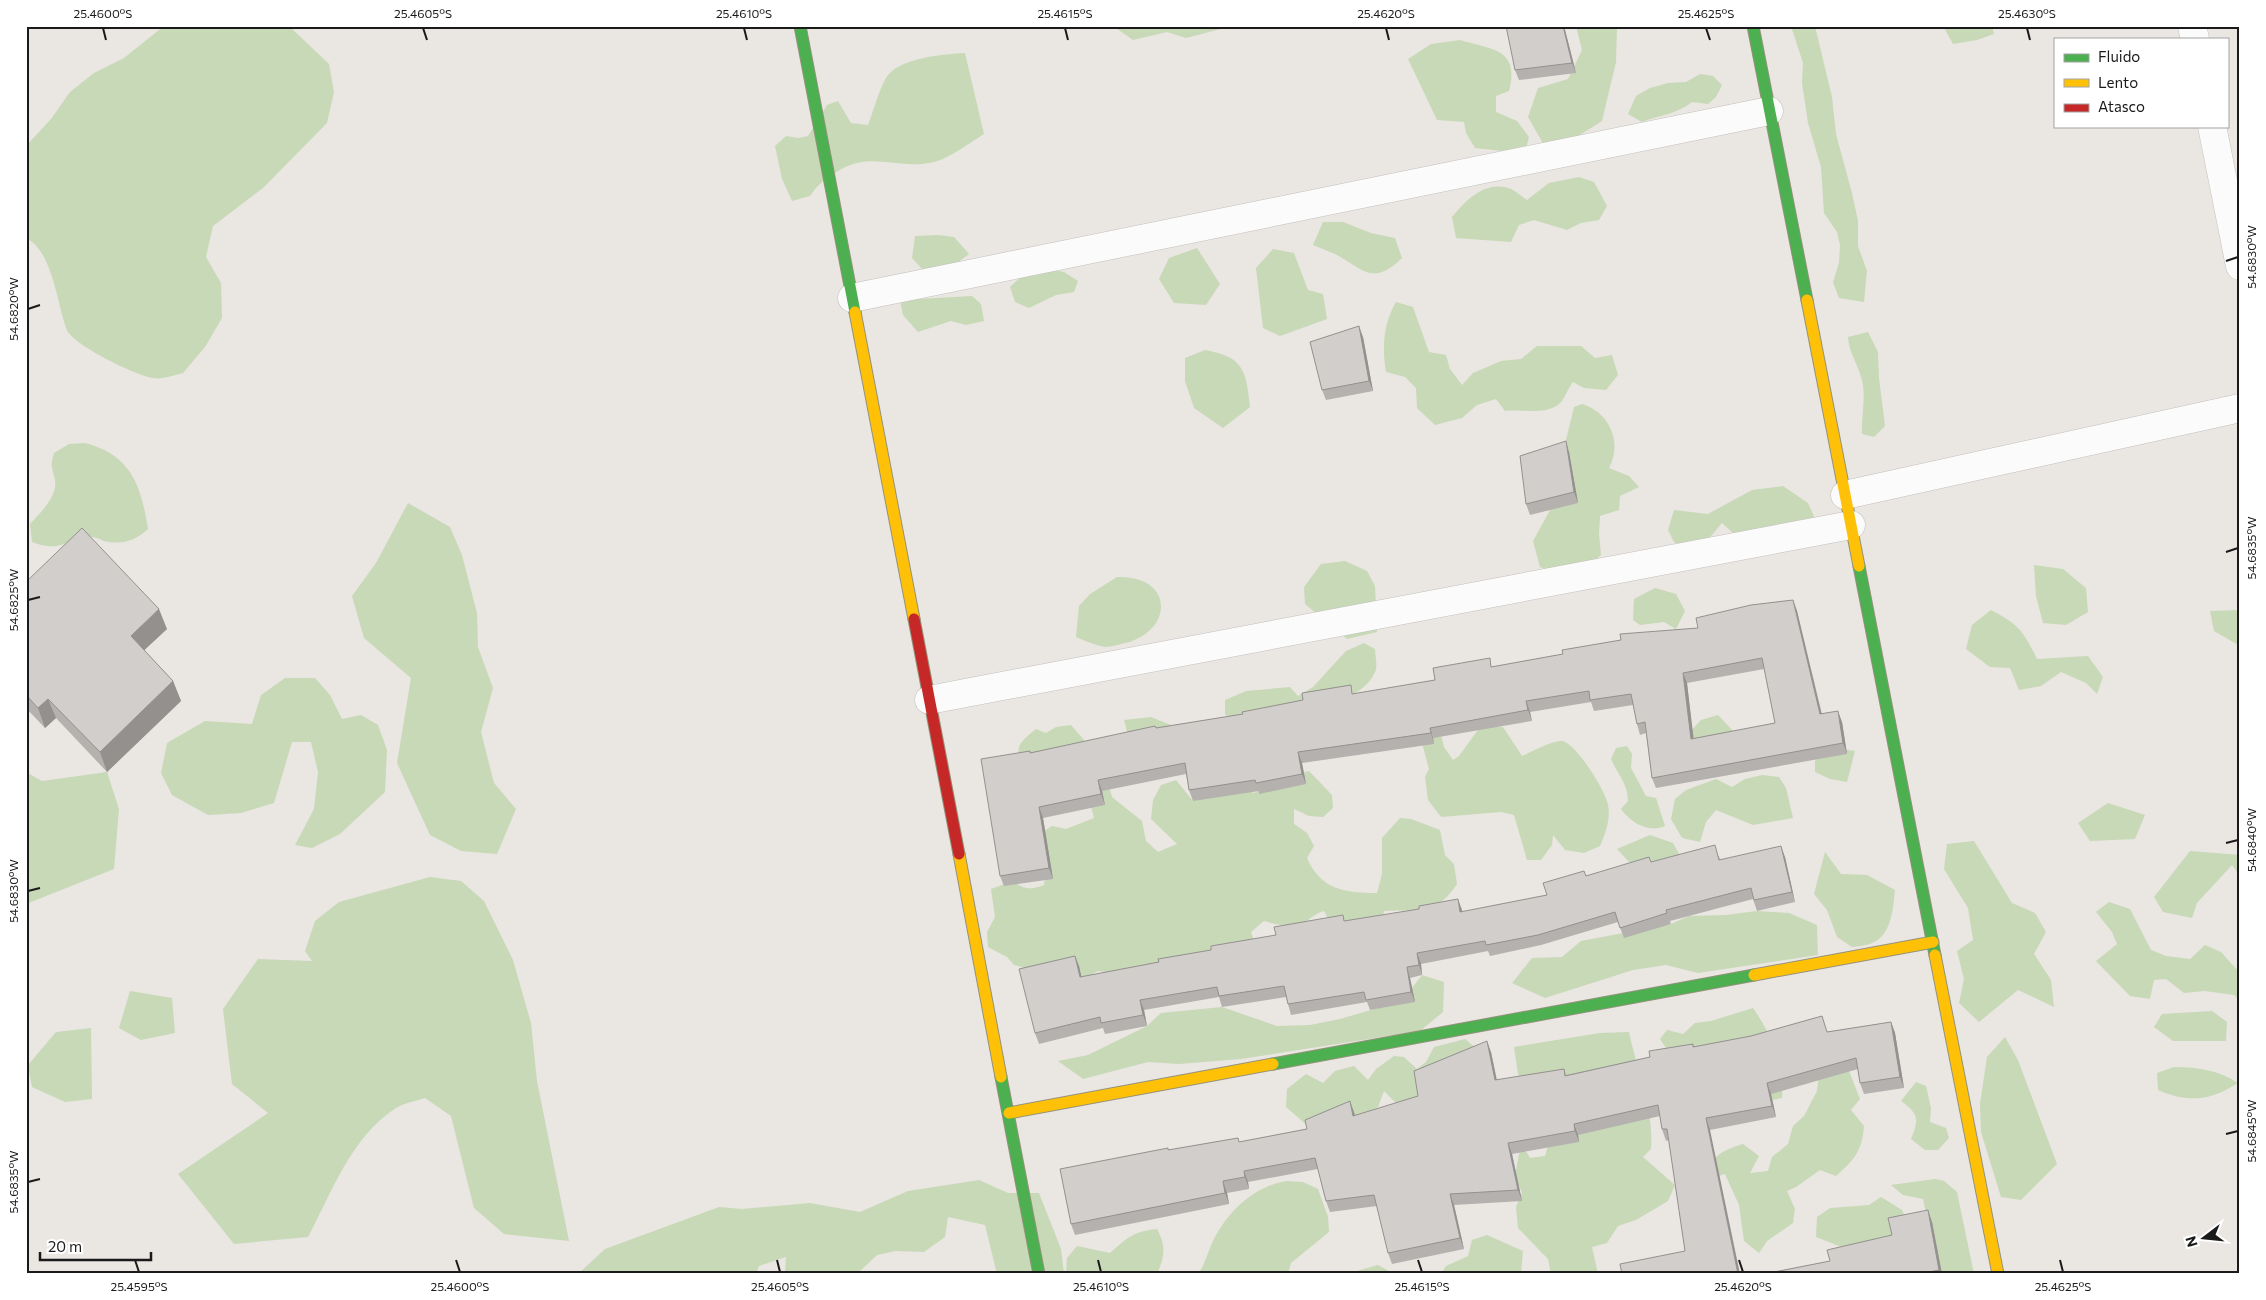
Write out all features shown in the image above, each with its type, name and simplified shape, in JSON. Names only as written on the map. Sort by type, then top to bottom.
[{"type":"street","points":[[800,26],[1039,1274]]},
{"type":"street","points":[[1753,26],[1998,1274]]},
{"type":"street","points":[[852,298],[1769,110]]},
{"type":"street","points":[[2212,128],[2240,266]]},
{"type":"street","points":[[1845,495],[2240,408]]},
{"type":"street","points":[[929,700],[1851,525]]},
{"type":"street","points":[[1008,1113],[1933,942]]},
{"type":"green space","points":[[164,26],[289,26],[329,64],[334,92],[327,123],[263,188],[213,226],[206,257],[221,283],[222,318],[205,347],[183,373],[157,378],[134,372],[106,359],[81,344],[67,330],[48,266],[35,245],[26,238],[26,146],[51,119],[70,92],[94,73],[124,58]]},
{"type":"green space","points":[[1113,26],[1232,26],[1186,38],[1167,32],[1133,40]]},
{"type":"green space","points":[[1576,26],[1617,26],[1616,62],[1602,121],[1575,138],[1544,145],[1528,117],[1538,88],[1568,79],[1582,50]]},
{"type":"green space","points":[[1791,26],[1815,26],[1832,97],[1836,134],[1858,221],[1858,246],[1867,271],[1864,302],[1839,298],[1833,282],[1839,263],[1840,245],[1837,232],[1824,213],[1821,167],[1808,123],[1802,83],[1803,63]]},
{"type":"green space","points":[[1943,26],[1992,26],[1994,34],[1977,40],[1953,44]]},
{"type":"green space","points":[[1460,40],[1492,49],[1501,53],[1507,59],[1511,77],[1509,91],[1496,96],[1496,112],[1517,121],[1529,137],[1526,148],[1512,152],[1475,148],[1466,133],[1464,122],[1437,120],[1408,59],[1431,44]]},
{"type":"green space","points":[[965,53],[984,134],[953,154],[934,162],[908,164],[872,161],[848,166],[824,180],[810,196],[792,201],[782,179],[775,146],[786,136],[798,138],[808,136],[827,105],[838,101],[851,123],[868,125],[883,83],[892,71],[922,58]]},
{"type":"green space","points":[[1700,74],[1713,76],[1722,85],[1716,97],[1708,104],[1692,102],[1674,112],[1642,122],[1628,114],[1636,96],[1650,88],[1668,83],[1686,82]]},
{"type":"green space","points":[[1579,177],[1594,182],[1607,206],[1599,220],[1581,223],[1567,230],[1534,220],[1519,225],[1511,242],[1456,238],[1452,217],[1470,198],[1485,189],[1502,187],[1511,189],[1527,200],[1549,183]]},
{"type":"green space","points":[[1323,222],[1343,222],[1371,233],[1395,238],[1402,258],[1383,272],[1375,273],[1361,270],[1335,254],[1313,245]]},
{"type":"green space","points":[[938,235],[954,237],[969,254],[950,268],[922,269],[912,258],[915,236]]},
{"type":"green space","points":[[1197,248],[1220,284],[1206,305],[1174,303],[1159,279],[1169,258]]},
{"type":"green space","points":[[1273,249],[1294,253],[1308,290],[1323,294],[1327,319],[1280,336],[1263,328],[1256,268]]},
{"type":"green space","points":[[1047,269],[1064,272],[1078,281],[1074,292],[1056,295],[1029,308],[1015,302],[1010,287],[1024,274]]},
{"type":"green space","points":[[972,296],[981,304],[984,321],[966,325],[951,321],[918,332],[903,315],[900,300]]},
{"type":"green space","points":[[1396,302],[1413,307],[1429,352],[1446,355],[1450,369],[1462,385],[1473,373],[1501,361],[1521,359],[1537,346],[1581,346],[1595,358],[1612,355],[1618,375],[1606,390],[1584,388],[1573,382],[1560,403],[1546,410],[1505,411],[1496,399],[1477,405],[1462,418],[1435,425],[1417,408],[1416,388],[1405,377],[1386,372],[1384,354],[1386,328]]},
{"type":"green space","points":[[1868,332],[1878,352],[1885,426],[1874,437],[1862,434],[1863,384],[1848,337]]},
{"type":"green space","points":[[1205,350],[1218,353],[1235,361],[1241,367],[1247,383],[1250,407],[1223,428],[1194,408],[1185,381],[1185,358]]},
{"type":"green space","points":[[1582,404],[1600,414],[1611,429],[1614,438],[1614,448],[1609,468],[1629,476],[1639,487],[1620,496],[1619,510],[1600,516],[1601,555],[1586,569],[1551,572],[1540,567],[1533,541],[1550,510],[1566,503],[1563,452],[1574,407]]},
{"type":"green space","points":[[85,443],[101,448],[113,455],[131,474],[142,499],[148,529],[133,539],[122,542],[104,541],[91,537],[56,546],[32,542],[30,524],[39,515],[54,492],[55,480],[52,464],[54,453],[69,444]]},
{"type":"green space","points":[[1783,486],[1808,503],[1816,521],[1734,534],[1722,523],[1706,542],[1687,548],[1674,542],[1668,530],[1674,510],[1708,514],[1752,490]]},
{"type":"green space","points":[[408,503],[450,527],[462,555],[477,613],[478,647],[493,688],[481,732],[494,783],[516,809],[497,854],[461,851],[430,835],[397,763],[411,678],[364,638],[352,596],[376,563]]},
{"type":"green space","points":[[1345,561],[1367,571],[1375,586],[1377,632],[1347,639],[1305,604],[1304,587],[1321,564]]},
{"type":"green space","points":[[2034,565],[2063,569],[2086,588],[2088,612],[2066,625],[2043,623],[2036,596]]},
{"type":"green space","points":[[1117,577],[1136,579],[1150,585],[1158,595],[1161,606],[1159,618],[1151,629],[1138,638],[1121,644],[1105,647],[1076,637],[1079,606],[1090,594]]},
{"type":"green space","points":[[1655,588],[1676,594],[1685,611],[1676,629],[1664,622],[1640,625],[1633,620],[1634,599]]},
{"type":"green space","points":[[1991,610],[2019,629],[2028,641],[2037,659],[2088,656],[2103,677],[2097,694],[2086,683],[2061,672],[2041,686],[2019,690],[2010,668],[1990,667],[1966,649],[1972,625]]},
{"type":"green space","points":[[2240,610],[2240,646],[2214,631],[2210,611]]},
{"type":"green space","points":[[1364,643],[1375,649],[1376,670],[1367,684],[1337,703],[1318,711],[1245,732],[1225,714],[1225,700],[1246,691],[1290,687],[1298,696],[1313,687],[1346,651]]},
{"type":"green space","points":[[285,678],[315,678],[330,695],[342,719],[361,715],[378,725],[387,750],[385,792],[340,834],[312,848],[295,845],[314,809],[318,772],[311,742],[292,742],[274,803],[241,813],[208,815],[172,795],[161,773],[167,743],[205,721],[252,724],[261,695]]},
{"type":"green space","points":[[1718,715],[1734,732],[1730,773],[1686,736],[1701,720]]},
{"type":"green space","points":[[1151,717],[1171,725],[1178,745],[1128,735],[1124,720]]},
{"type":"green space","points":[[1438,723],[1444,747],[1453,760],[1459,756],[1480,727],[1503,727],[1522,756],[1553,742],[1562,741],[1568,743],[1589,768],[1606,798],[1609,810],[1608,821],[1600,846],[1584,853],[1565,850],[1553,835],[1552,845],[1541,860],[1527,860],[1514,815],[1501,812],[1441,817],[1428,800],[1425,777],[1429,769],[1418,728]]},
{"type":"green space","points":[[1071,725],[1084,740],[1084,758],[1022,772],[1018,752],[1024,740],[1036,729],[1046,733],[1056,727]]},
{"type":"green space","points":[[1627,746],[1632,754],[1631,768],[1646,796],[1656,798],[1665,826],[1652,828],[1640,825],[1630,819],[1621,809],[1628,801],[1628,795],[1611,759],[1616,748]]},
{"type":"green space","points":[[1827,747],[1855,751],[1847,782],[1830,779],[1815,772],[1815,761]]},
{"type":"green space","points":[[1102,762],[1112,797],[1142,821],[1146,841],[1158,852],[1177,844],[1151,819],[1153,800],[1161,785],[1176,780],[1193,801],[1238,785],[1254,793],[1279,778],[1309,771],[1332,795],[1333,808],[1323,817],[1309,816],[1294,809],[1294,824],[1307,833],[1314,846],[1307,858],[1319,877],[1335,888],[1355,892],[1377,893],[1382,874],[1382,838],[1400,818],[1411,819],[1440,830],[1445,855],[1454,864],[1457,884],[1442,901],[1434,906],[1417,910],[1384,911],[1380,933],[1336,933],[1324,911],[1307,921],[1291,926],[1264,921],[1251,932],[1254,941],[1116,988],[1106,972],[1098,971],[1077,982],[1014,965],[1007,957],[988,947],[987,932],[995,917],[991,889],[1013,881],[1027,888],[1044,885],[1046,872],[1041,833],[1052,826],[1066,829],[1094,818],[1088,795]]},
{"type":"green space","points":[[26,772],[42,781],[107,772],[119,809],[114,869],[26,904]]},
{"type":"green space","points":[[1762,775],[1779,777],[1786,788],[1793,818],[1753,825],[1716,810],[1706,822],[1700,842],[1682,838],[1671,819],[1675,799],[1686,790],[1716,779],[1732,787],[1745,779]]},
{"type":"green space","points":[[2108,803],[2145,815],[2135,839],[2090,841],[2078,823]]},
{"type":"green space","points":[[1650,835],[1673,843],[1681,857],[1667,871],[1631,864],[1617,849]]},
{"type":"green space","points":[[1974,841],[2012,903],[2035,913],[2046,932],[2034,954],[2051,980],[2054,1007],[2018,990],[1979,1022],[1959,1003],[1964,979],[1957,951],[1973,940],[1968,908],[1944,869],[1947,844]]},
{"type":"green space","points":[[2190,851],[2240,855],[2240,876],[2232,865],[2197,903],[2192,918],[2163,912],[2154,897]]},
{"type":"green space","points":[[1825,852],[1841,874],[1867,875],[1895,890],[1888,927],[1879,939],[1872,943],[1852,947],[1837,937],[1827,910],[1814,894]]},
{"type":"green space","points":[[430,877],[461,881],[484,901],[513,960],[531,1023],[537,1081],[569,1241],[504,1234],[474,1208],[451,1116],[425,1098],[396,1108],[380,1120],[367,1134],[344,1166],[308,1237],[234,1244],[178,1174],[268,1113],[232,1084],[223,1009],[258,959],[312,961],[305,951],[315,921],[339,902]]},
{"type":"green space","points":[[2109,902],[2130,909],[2151,950],[2166,956],[2190,959],[2205,945],[2221,952],[2240,973],[2240,1001],[2234,995],[2205,991],[2184,993],[2166,979],[2154,980],[2150,999],[2130,996],[2096,961],[2117,944],[2112,932],[2096,912]]},
{"type":"green space","points":[[1757,911],[1789,913],[1817,925],[1818,955],[1698,973],[1666,965],[1633,970],[1545,998],[1512,983],[1532,958],[1562,957],[1581,941],[1671,924],[1689,916],[1726,915]]},
{"type":"green space","points":[[1422,975],[1444,982],[1443,1012],[1420,1031],[1241,1059],[1179,1064],[1148,1062],[1083,1079],[1058,1061],[1088,1055],[1147,1026],[1161,1013],[1222,1007],[1277,1026],[1310,1025],[1340,1019],[1402,1001]]},
{"type":"green space","points":[[130,991],[172,998],[175,1033],[141,1040],[119,1028]]},
{"type":"green space","points":[[1753,1008],[1766,1029],[1779,1062],[1782,1098],[1766,1101],[1668,1051],[1660,1039],[1667,1030],[1683,1034],[1695,1023],[1711,1021]]},
{"type":"green space","points":[[2212,1011],[2227,1022],[2226,1041],[2173,1041],[2154,1027],[2162,1014]]},
{"type":"green space","points":[[91,1028],[92,1099],[65,1102],[32,1087],[28,1065],[56,1032]]},
{"type":"green space","points":[[1629,1032],[1650,1119],[1651,1149],[1643,1157],[1675,1185],[1668,1201],[1636,1220],[1618,1226],[1607,1243],[1592,1247],[1598,1274],[1551,1274],[1548,1259],[1518,1228],[1516,1207],[1522,1193],[1515,1176],[1521,1143],[1530,1158],[1545,1156],[1549,1142],[1532,1092],[1518,1074],[1514,1047],[1600,1033]]},
{"type":"green space","points":[[2005,1037],[2018,1060],[2057,1164],[2021,1200],[2001,1197],[1981,1132],[1980,1104],[1987,1057]]},
{"type":"green space","points":[[1465,1039],[1478,1050],[1410,1105],[1396,1103],[1384,1091],[1378,1107],[1355,1119],[1309,1127],[1286,1107],[1287,1089],[1306,1074],[1323,1083],[1335,1071],[1354,1066],[1368,1080],[1376,1069],[1394,1056],[1404,1057],[1417,1069],[1426,1062],[1434,1047]]},
{"type":"green space","points":[[1846,1063],[1860,1099],[1851,1110],[1864,1126],[1859,1148],[1853,1159],[1836,1176],[1820,1170],[1787,1191],[1795,1209],[1793,1223],[1767,1241],[1759,1253],[1744,1241],[1739,1205],[1725,1174],[1700,1182],[1716,1157],[1727,1150],[1743,1144],[1759,1156],[1750,1173],[1768,1171],[1772,1157],[1788,1144],[1793,1126],[1804,1116],[1817,1091],[1819,1074]]},
{"type":"green space","points":[[2174,1067],[2208,1070],[2238,1083],[2218,1094],[2199,1098],[2179,1097],[2158,1090],[2157,1073]]},
{"type":"green space","points":[[1916,1082],[1926,1086],[1931,1108],[1930,1122],[1946,1128],[1949,1138],[1938,1150],[1925,1150],[1911,1139],[1916,1117],[1901,1101]]},
{"type":"green space","points":[[1935,1179],[1944,1181],[1957,1192],[1974,1274],[1931,1274],[1923,1199],[1903,1195],[1891,1185]]},
{"type":"green space","points":[[979,1180],[1008,1193],[1039,1193],[1061,1249],[1064,1274],[997,1274],[985,1225],[948,1217],[945,1237],[924,1252],[895,1251],[877,1255],[857,1274],[785,1274],[786,1257],[759,1266],[756,1274],[578,1274],[605,1249],[719,1207],[742,1209],[810,1203],[860,1212],[908,1191]]},
{"type":"green space","points":[[1287,1181],[1303,1182],[1318,1189],[1328,1217],[1329,1232],[1291,1263],[1288,1274],[1198,1274],[1220,1228],[1235,1209],[1264,1188]]},
{"type":"green space","points":[[1881,1197],[1902,1210],[1915,1242],[1889,1274],[1849,1250],[1816,1237],[1817,1217],[1830,1208],[1869,1205]]},
{"type":"green space","points":[[1157,1229],[1162,1240],[1163,1251],[1162,1262],[1157,1274],[1066,1273],[1067,1258],[1077,1246],[1110,1253],[1131,1236],[1142,1231]]},
{"type":"green space","points":[[1487,1235],[1523,1251],[1521,1274],[1441,1274],[1446,1266],[1468,1256],[1472,1240]]},
{"type":"green space","points":[[1378,1265],[1394,1274],[1349,1274],[1350,1273]]},
{"type":"building","points":[[1506,26],[1563,26],[1572,63],[1515,70]]},
{"type":"building","points":[[1359,326],[1369,381],[1322,390],[1310,342]]},
{"type":"building","points":[[1566,441],[1574,492],[1526,504],[1520,456]]},
{"type":"building","points":[[82,528],[159,609],[131,636],[173,681],[100,752],[48,699],[38,708],[26,695],[26,582]]},
{"type":"building","points":[[1793,600],[1820,714],[1838,711],[1843,743],[1652,778],[1645,722],[1637,724],[1631,694],[1590,700],[1589,691],[1526,701],[1528,710],[1430,728],[1431,733],[1298,752],[1302,774],[1256,783],[1255,780],[1189,790],[1185,763],[1098,780],[1101,794],[1039,807],[1049,868],[1000,876],[981,759],[1030,751],[1030,753],[1155,726],[1156,728],[1243,714],[1242,712],[1303,700],[1302,693],[1351,685],[1352,694],[1435,680],[1433,668],[1490,658],[1491,667],[1563,654],[1562,650],[1621,640],[1620,634],[1698,628],[1696,618],[1751,605]],"holes":[[[1762,658],[1775,723],[1691,739],[1683,673]]]},
{"type":"building","points":[[1715,845],[1719,860],[1781,846],[1792,892],[1754,900],[1751,888],[1666,910],[1667,913],[1620,928],[1615,912],[1538,935],[1486,945],[1485,941],[1417,953],[1419,965],[1407,967],[1411,992],[1366,1000],[1364,992],[1288,1004],[1284,986],[1219,996],[1217,987],[1140,1000],[1143,1015],[1101,1023],[1100,1017],[1035,1033],[1019,969],[1075,956],[1080,977],[1159,962],[1158,959],[1211,950],[1211,946],[1276,935],[1274,927],[1343,915],[1344,921],[1419,909],[1419,906],[1458,899],[1460,912],[1547,895],[1543,883],[1584,871],[1586,876],[1649,857],[1651,862]]},
{"type":"building","points":[[1822,1016],[1827,1032],[1891,1022],[1900,1077],[1860,1083],[1856,1058],[1767,1083],[1772,1106],[1706,1118],[1738,1274],[1622,1274],[1620,1264],[1685,1251],[1667,1129],[1662,1129],[1658,1105],[1574,1124],[1575,1131],[1508,1143],[1518,1190],[1450,1194],[1460,1238],[1388,1253],[1374,1195],[1326,1201],[1315,1158],[1244,1171],[1245,1177],[1223,1181],[1225,1193],[1071,1224],[1060,1169],[1168,1148],[1168,1150],[1238,1138],[1239,1142],[1307,1129],[1305,1120],[1350,1101],[1353,1116],[1418,1096],[1414,1071],[1487,1041],[1495,1080],[1564,1069],[1565,1076],[1650,1057],[1649,1051],[1693,1044],[1693,1047],[1751,1036]]},
{"type":"building","points":[[1928,1210],[1939,1270],[1920,1274],[1764,1274],[1830,1261],[1827,1250],[1892,1235],[1888,1218]]},
{"type":"traffic: fast","points":[[800,26],[855,312]]},
{"type":"traffic: fast","points":[[1753,26],[1807,300]]},
{"type":"traffic: fast","points":[[1859,566],[1935,955]]},
{"type":"traffic: fast","points":[[1273,1064],[1754,975]]},
{"type":"traffic: fast","points":[[1001,1077],[1039,1274]]},
{"type":"traffic: slow","points":[[1807,300],[1859,566]]},
{"type":"traffic: slow","points":[[855,312],[914,619]]},
{"type":"traffic: slow","points":[[959,854],[1001,1077]]},
{"type":"traffic: slow","points":[[1754,975],[1933,942]]},
{"type":"traffic: slow","points":[[1935,955],[1998,1274]]},
{"type":"traffic: slow","points":[[1009,1113],[1273,1064]]},
{"type":"traffic: jam","points":[[914,619],[959,854]]}]
